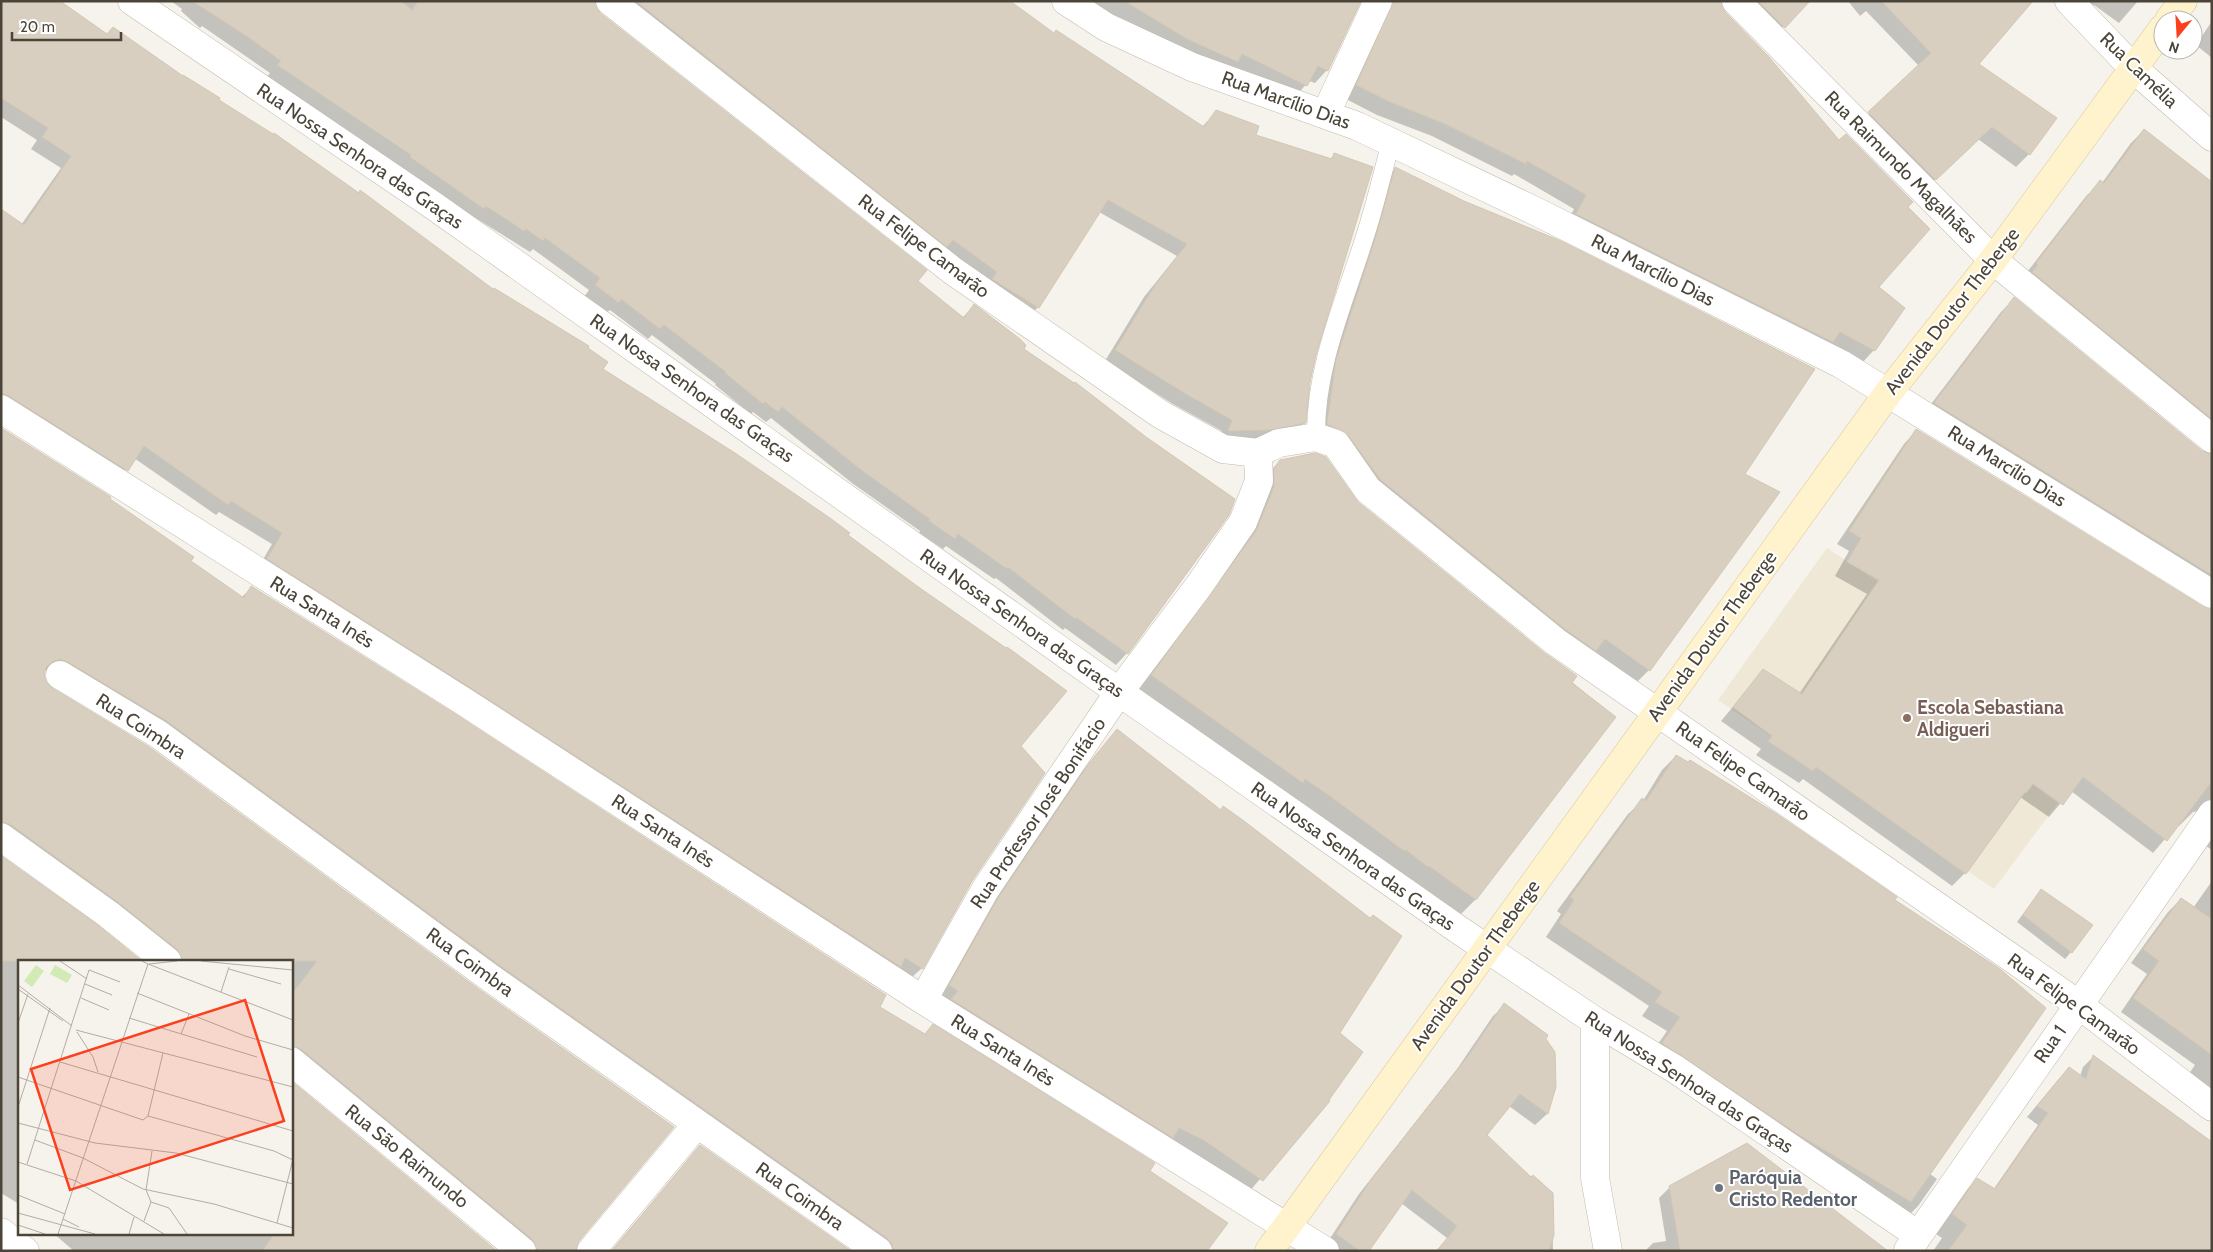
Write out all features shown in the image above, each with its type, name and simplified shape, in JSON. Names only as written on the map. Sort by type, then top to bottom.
[{"type":"main road","name":"Avenida Doutor Theberge","points":[[1269,1251],[1656,712],[1888,393],[1993,260],[2153,42]]},
{"type":"street","name":"Rua Nossa Senhora das Graças","points":[[132,1],[434,206],[1119,692],[1486,949],[1595,1021],[1675,1069],[1912,1243]]},
{"type":"street","name":"Rua Felipe Camarão","points":[[610,1],[952,270],[1160,414],[1223,449],[1258,454]]},
{"type":"street","name":"Rua Marcílio Dias","points":[[1066,1],[1106,27],[1192,67],[1326,113],[1391,142],[1841,364],[2212,594]]},
{"type":"street","points":[[1326,113],[1378,1]]},
{"type":"street","name":"Rua Raimundo Magalhães","points":[[1736,1],[1993,260],[2212,439]]},
{"type":"street","name":"Rua Camélia","points":[[2069,1],[2134,68],[2212,137]]},
{"type":"street","name":"Rua Santa Inês","points":[[1,409],[479,712],[923,1000],[1325,1251]]},
{"type":"street","name":"Rua Felipe Camarão","points":[[1316,437],[1336,444],[1368,490],[1556,642],[2078,1004],[2212,1108]]},
{"type":"street","points":[[1258,454],[1279,443],[1316,437]]},
{"type":"street","name":"Rua Professor José Bonifácio","points":[[923,1000],[985,890],[1119,692],[1198,587],[1243,522],[1259,481],[1258,454]]},
{"type":"street","name":"Rua Coimbra","points":[[60,675],[158,734],[489,977],[878,1251]]},
{"type":"street","name":"Rua 1","points":[[1912,1243],[2212,814]]},
{"type":"street","points":[[1,837],[108,914],[166,960]]},
{"type":"street","points":[[1595,1021],[1596,1178],[1608,1251]]},
{"type":"street","name":"Rua São Raimundo","points":[[292,1062],[522,1251]]},
{"type":"street","points":[[591,1251],[697,1124]]},
{"type":"street","points":[[1,1232],[25,1251]]},
{"type":"lane","points":[[1316,437],[1316,411],[1326,353],[1366,231],[1391,142]]},
{"type":"shaded area","name":"Escola Sebastiana Aldigueri","points":[[1827,548],[1903,598],[2031,783],[2058,803],[1994,889],[1718,700]]},
{"type":"building","points":[[1,1],[60,1],[107,34],[113,27],[183,76],[220,98],[219,100],[274,133],[359,193],[360,190],[493,289],[589,346],[588,348],[608,362],[603,369],[735,453],[830,518],[850,533],[848,535],[917,586],[1007,647],[1067,691],[1021,746],[1045,773],[972,881],[923,969],[905,958],[901,967],[471,688],[267,559],[282,533],[231,501],[228,505],[144,446],[128,471],[9,396],[1,393],[1,209],[24,225],[71,156],[42,137],[48,128],[1,98]]},
{"type":"building","points":[[192,1],[401,1],[412,10],[418,1],[595,1],[600,13],[927,270],[918,281],[964,318],[974,304],[1020,339],[1026,345],[1024,349],[1075,382],[1146,437],[1235,499],[1229,515],[1128,654],[1077,618],[1075,619],[1008,567],[1007,569],[958,534],[955,539],[929,521],[930,519],[864,472],[782,407],[778,412],[765,402],[763,404],[726,372],[664,325],[660,329],[621,299],[619,303],[595,285],[600,278],[545,238],[543,241],[526,229],[524,231],[486,206],[484,209],[410,157],[411,155],[277,65],[281,61],[248,37]]},
{"type":"building","points":[[636,1],[1010,1],[1054,33],[1056,30],[1204,127],[1216,110],[1259,126],[1256,135],[1332,159],[1334,153],[1373,167],[1316,355],[1310,382],[1306,423],[1270,430],[1228,431],[1232,420],[1115,350],[1155,285],[1187,244],[1108,200],[1039,308],[992,279],[997,272],[953,240],[947,247]]},
{"type":"building","points":[[1124,1],[1361,1],[1328,71],[1318,66],[1307,86],[1242,54],[1238,62],[1187,39]]},
{"type":"building","points":[[1393,1],[1721,1],[1725,12],[1769,57],[1839,140],[1846,134],[1913,202],[1908,207],[1930,229],[1879,287],[1905,308],[1875,351],[1840,332],[1833,342],[1576,214],[1586,195],[1527,161],[1526,164],[1445,124],[1390,102],[1356,85]]},
{"type":"building","points":[[1758,1],[1810,1],[1785,28]]},
{"type":"building","points":[[1881,1],[2033,1],[1979,64],[2057,118],[2030,155],[1992,127],[1936,180],[1868,112],[1931,53]]},
{"type":"building","points":[[2144,129],[2212,182],[2212,419],[2032,272],[2038,265],[2036,263],[2100,180],[2104,183]]},
{"type":"building","points":[[1395,167],[1464,201],[1561,241],[1815,369],[1745,474],[1780,492],[1650,671],[1605,639],[1596,651],[1565,629],[1380,479],[1348,435],[1327,424],[1336,360],[1377,233]]},
{"type":"building","points":[[2014,297],[2202,451],[2212,454],[2212,575],[1934,403]]},
{"type":"building","points":[[1,428],[111,497],[110,499],[194,557],[191,561],[244,598],[251,586],[455,714],[886,995],[880,1007],[925,1034],[933,1024],[1155,1163],[1150,1171],[1228,1223],[1207,1251],[893,1251],[892,1244],[887,1238],[498,964],[167,721],[68,662],[60,659],[52,662],[46,667],[44,675],[47,683],[52,688],[149,747],[480,990],[674,1127],[579,1241],[576,1251],[537,1251],[532,1239],[301,1049],[292,1046],[292,994],[317,961],[182,960],[177,949],[118,902],[10,824],[1,822]]},
{"type":"building","points":[[1916,429],[2204,607],[2212,610],[2212,781],[2167,841],[2083,777],[2063,805],[2033,784],[2025,792],[1966,874],[1816,767],[1813,771],[1768,741],[1772,736],[1733,707],[1763,669],[1802,694],[1879,580],[1847,562],[1861,538],[1849,531]]},
{"type":"building","points":[[1315,453],[1326,457],[1358,502],[1546,654],[1577,676],[1572,683],[1616,717],[1476,900],[1406,850],[1404,851],[1327,794],[1305,779],[1303,783],[1151,675],[1256,531],[1274,487],[1274,469],[1280,460]]},
{"type":"building","points":[[1117,729],[1221,810],[1223,806],[1370,918],[1373,915],[1402,936],[1340,1033],[1363,1052],[1330,1101],[1263,1181],[1205,1141],[1179,1128],[1173,1138],[951,999],[958,991],[949,985],[998,898],[1090,762]]},
{"type":"building","points":[[1676,755],[1688,762],[1690,760],[1777,814],[1897,897],[1895,900],[2000,969],[2046,1008],[1911,1202],[1796,1133],[1662,1043],[1680,1017],[1655,1002],[1662,992],[1559,923],[1574,900],[1570,897],[1642,798],[1646,801]]},
{"type":"building","points":[[1,856],[99,926],[141,960],[18,960],[1,961]]},
{"type":"building","points":[[2041,889],[2093,925],[2072,953],[2023,915]]},
{"type":"building","points":[[2181,898],[2212,919],[2212,1055],[2133,998],[2159,961],[2143,949]]},
{"type":"building","points":[[1504,1003],[1548,1035],[1546,1039],[1555,1052],[1556,1087],[1548,1114],[1520,1094],[1487,1135],[1531,1177],[1533,1175],[1553,1193],[1554,1235],[1549,1251],[1437,1251],[1457,1226],[1412,1190],[1369,1251],[1360,1251],[1336,1234],[1370,1181],[1468,1056]]},
{"type":"building","points":[[2093,1055],[2212,1142],[2212,1251],[1948,1251],[1967,1225],[1952,1214],[1977,1178],[1995,1189],[2048,1113],[2037,1106],[2069,1067],[2086,1079]]},
{"type":"building","points":[[292,1082],[497,1251],[262,1251],[274,1234],[292,1234]]},
{"type":"building","points":[[1747,1143],[1888,1251],[1680,1251],[1669,1186]]},
{"type":"building","points":[[700,1145],[851,1251],[612,1251]]},
{"type":"place","name":"Escola Sebastiana Aldigueri","points":[[1907,718]]},
{"type":"place","name":"Paróquia Cristo Redentor","points":[[1719,1188]]}]
